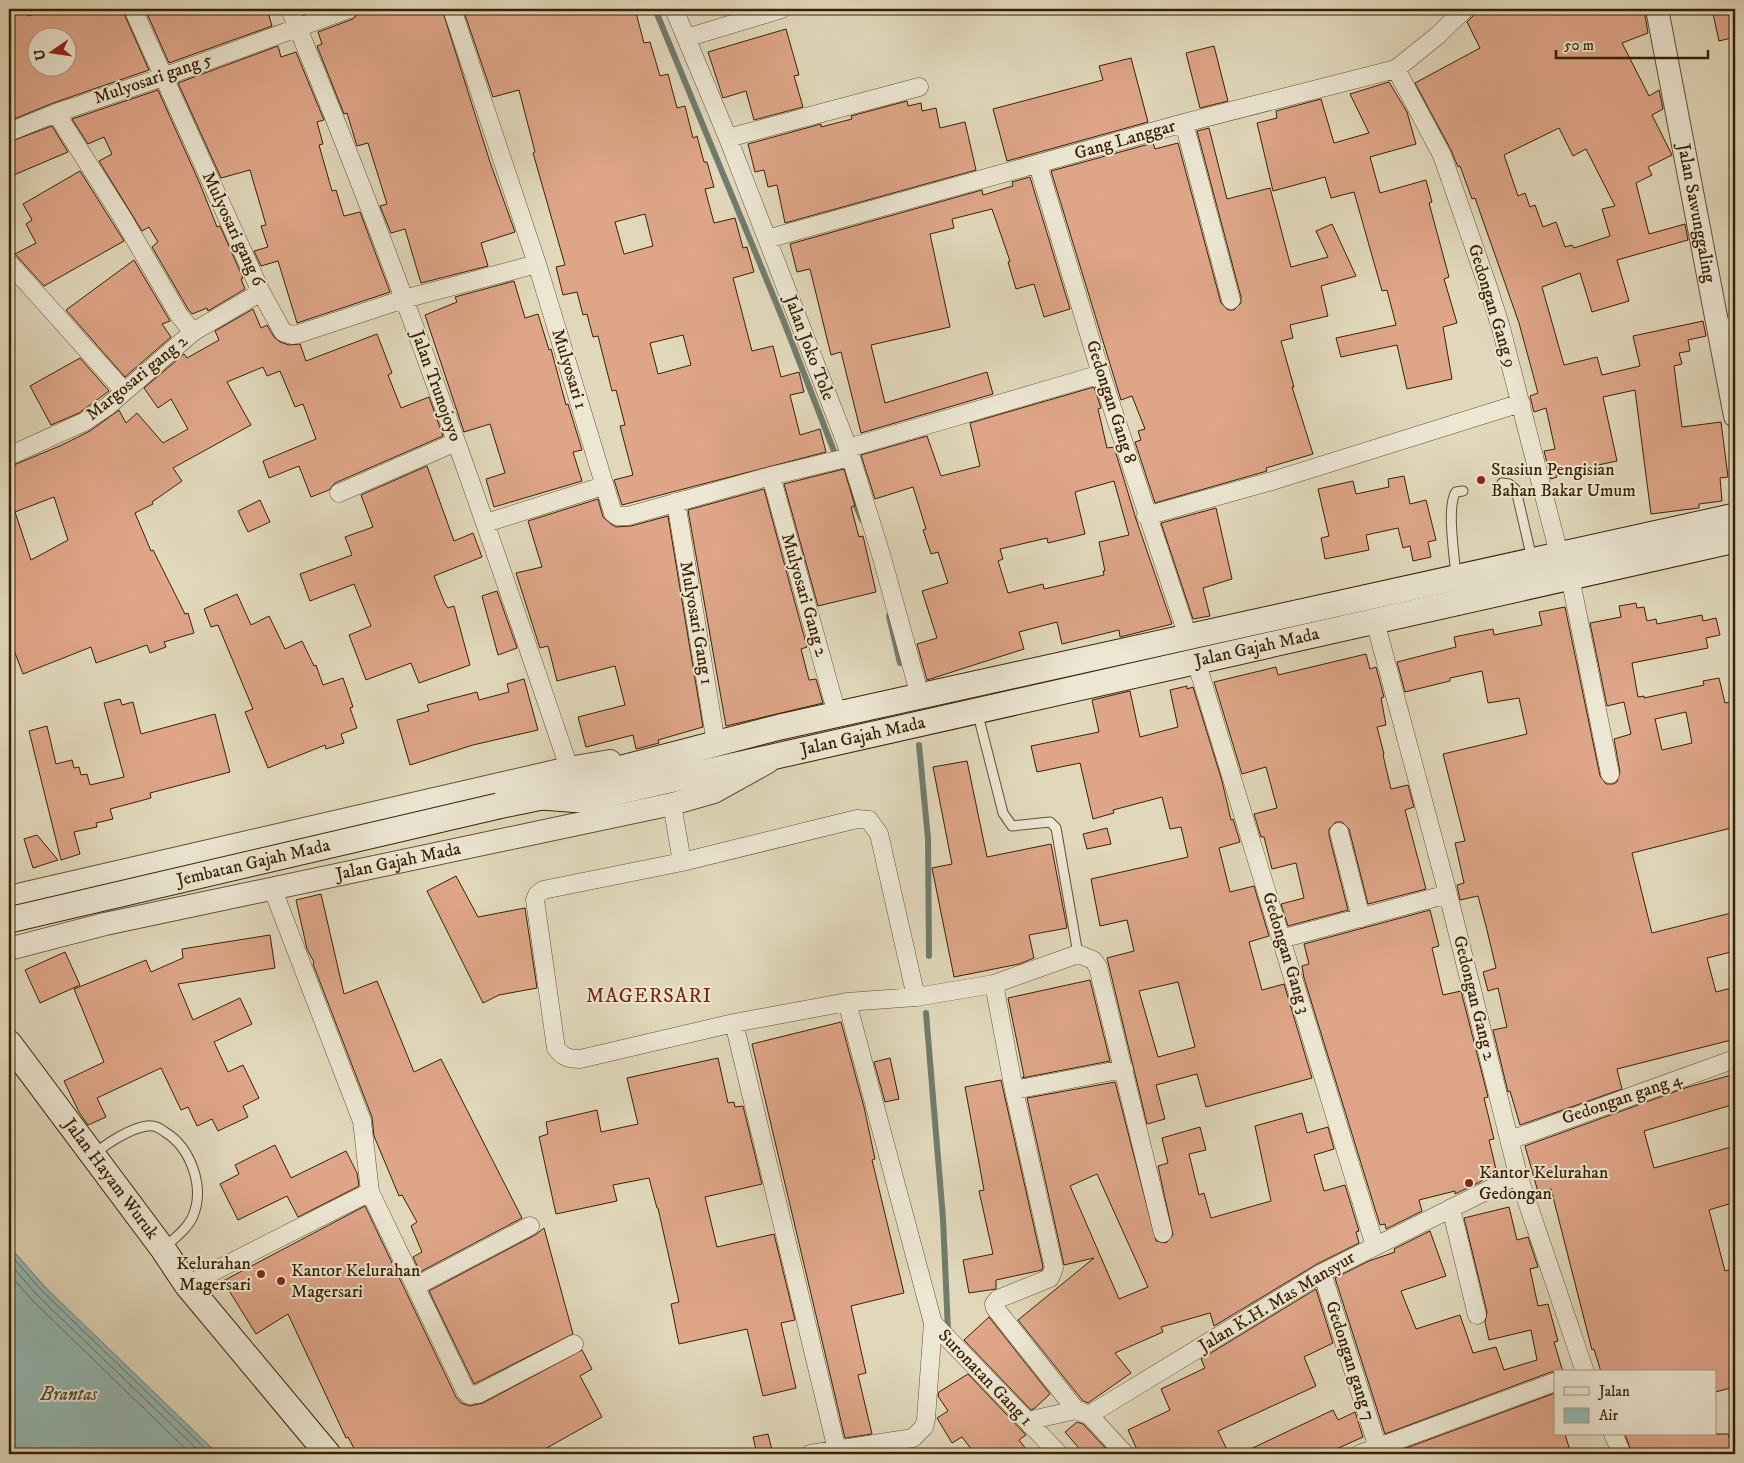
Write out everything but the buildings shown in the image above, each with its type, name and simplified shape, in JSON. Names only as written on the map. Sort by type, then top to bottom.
[{"type":"main road","name":"Jalan Gajah Mada","points":[[542,797],[576,780],[780,727],[1735,516]]},
{"type":"main road","name":"Jalan Gajah Mada","points":[[542,797],[581,800],[1375,621],[1571,582],[1735,540]]},
{"type":"main road","name":"Jembatan Gajah Mada","points":[[9,920],[542,797]]},
{"type":"main road","name":"Jalan Hayam Wuruk","points":[[9,1043],[163,1249],[187,1285],[328,1454]]},
{"type":"street","name":"Mulyosari gang 6","points":[[133,9],[261,292],[283,332],[292,335],[404,299],[537,264]]},
{"type":"street","name":"Jalan Trunojoyo","points":[[290,9],[404,299],[486,523],[569,768]]},
{"type":"street","points":[[298,27],[349,9]]},
{"type":"street","name":"Mulyosari 1","points":[[452,9],[537,264],[610,508],[617,516],[628,516],[843,456],[1101,374]]},
{"type":"street","name":"Jalan Joko Tole","points":[[674,9],[728,138],[767,239],[843,456],[882,558],[920,696]]},
{"type":"street","points":[[686,38],[782,9]]},
{"type":"street","name":"Gang Langgar","points":[[767,239],[1184,124],[1396,69],[1437,36],[1465,9]]},
{"type":"street","name":"Jalan Sawunggaling","points":[[1657,9],[1728,328],[1735,416]]},
{"type":"street","name":"Mulyosari gang 5","points":[[9,132],[56,113],[163,77],[298,27]]},
{"type":"street","name":"Gedongan Gang 9","points":[[1396,69],[1434,140],[1449,174],[1501,328],[1559,554]]},
{"type":"street","points":[[728,138],[919,87]]},
{"type":"street","points":[[56,113],[122,217],[179,315],[194,332]]},
{"type":"street","points":[[1184,124],[1231,300]]},
{"type":"street","name":"Gedongan Gang 8","points":[[1038,165],[1146,516],[1188,637]]},
{"type":"street","points":[[9,262],[124,391]]},
{"type":"street","name":"Margosari gang 2","points":[[9,456],[84,422],[108,406],[194,332],[261,292]]},
{"type":"street","points":[[1146,516],[1272,481],[1521,404]]},
{"type":"street","points":[[340,493],[456,442]]},
{"type":"street","name":"Mulyosari Gang 2","points":[[771,476],[837,714]]},
{"type":"street","points":[[486,523],[603,486]]},
{"type":"street","name":"Mulyosari Gang 1","points":[[676,502],[716,743]]},
{"type":"street","points":[[1571,582],[1610,774]]},
{"type":"street","name":"Gedongan Gang 2","points":[[1375,621],[1448,894],[1518,1175],[1583,1370]]},
{"type":"street","name":"Gedongan Gang 3","points":[[1196,661],[1375,1246]]},
{"type":"street","name":"Jalan Gajah Mada","points":[[17,895],[569,768],[716,743],[780,727]]},
{"type":"street","name":"Jalan Gajah Mada","points":[[9,949],[105,924],[274,890],[672,804],[714,792],[780,755]]},
{"type":"street","points":[[672,804],[682,862]]},
{"type":"street","points":[[916,997],[879,834],[869,820],[857,819],[682,862],[543,890],[537,894],[534,906],[556,1048],[563,1056],[580,1059],[734,1023],[847,1002],[916,997],[994,984],[1078,954],[1093,960],[1098,967],[1163,1233]]},
{"type":"street","points":[[1339,832],[1361,918]]},
{"type":"street","points":[[91,877],[70,895],[77,919],[105,924]]},
{"type":"street","points":[[274,890],[362,1121],[370,1192],[466,1392],[469,1395],[478,1394],[574,1344]]},
{"type":"street","points":[[1282,939],[1448,894]]},
{"type":"street","points":[[17,895],[41,940]]},
{"type":"street","points":[[994,984],[1014,1090],[1054,1272],[1050,1278],[998,1299],[994,1304],[1082,1413],[1125,1454]]},
{"type":"street","points":[[810,1454],[913,1438],[919,1434],[926,1419],[933,1323],[847,1002]]},
{"type":"street","points":[[734,1023],[837,1450]]},
{"type":"street","name":"Gedongan gang 4","points":[[1510,1140],[1735,1059]]},
{"type":"street","points":[[1014,1090],[1124,1069]]},
{"type":"street","name":"Jalan K.H. Mas Mansyur","points":[[1030,1425],[1036,1420],[1082,1413],[1322,1274],[1518,1175]]},
{"type":"street","points":[[187,1285],[370,1192]]},
{"type":"street","points":[[1451,1208],[1476,1315]]},
{"type":"street","points":[[416,1286],[530,1226]]},
{"type":"street","name":"Gedongan gang 7","points":[[1322,1274],[1378,1448]]},
{"type":"street","name":"Suronatan Gang 1","points":[[933,1323],[1059,1454]]},
{"type":"street","points":[[1360,1454],[1554,1382]]},
{"type":"street","points":[[1614,1436],[1622,1454]]},
{"type":"lane","points":[[1502,483],[1509,484],[1516,490],[1533,560]]},
{"type":"lane","points":[[1456,577],[1452,507],[1456,492],[1464,491]]},
{"type":"lane","points":[[977,711],[1003,813],[1007,821],[1012,826],[1050,822],[1056,828],[1078,954]]},
{"type":"lane","points":[[93,1155],[105,1145],[148,1126],[158,1128],[172,1136],[184,1149],[194,1170],[197,1202],[193,1218],[163,1249]]},
{"type":"water","name":"Brantas","points":[[9,1246],[46,1288],[218,1454],[9,1454]]},
{"type":"waterway","points":[[655,9],[784,322],[837,459]]},
{"type":"waterway","points":[[849,490],[862,520]]},
{"type":"waterway","points":[[889,616],[900,663]]},
{"type":"waterway","points":[[919,745],[928,839],[929,956]]},
{"type":"waterway","points":[[926,1013],[943,1218],[948,1331]]},
{"type":"place","name":"Stasiun Pengisian Bahan Bakar Umum","points":[[1481,480]]},
{"type":"place","name":"Kantor Kelurahan Gedongan","points":[[1469,1183]]},
{"type":"place","name":"Kelurahan Magersari","points":[[261,1274]]},
{"type":"place","name":"Kantor Kelurahan Magersari","points":[[281,1281]]},
{"type":"district","name":"MAGERSARI","points":[[649,996]]}]
